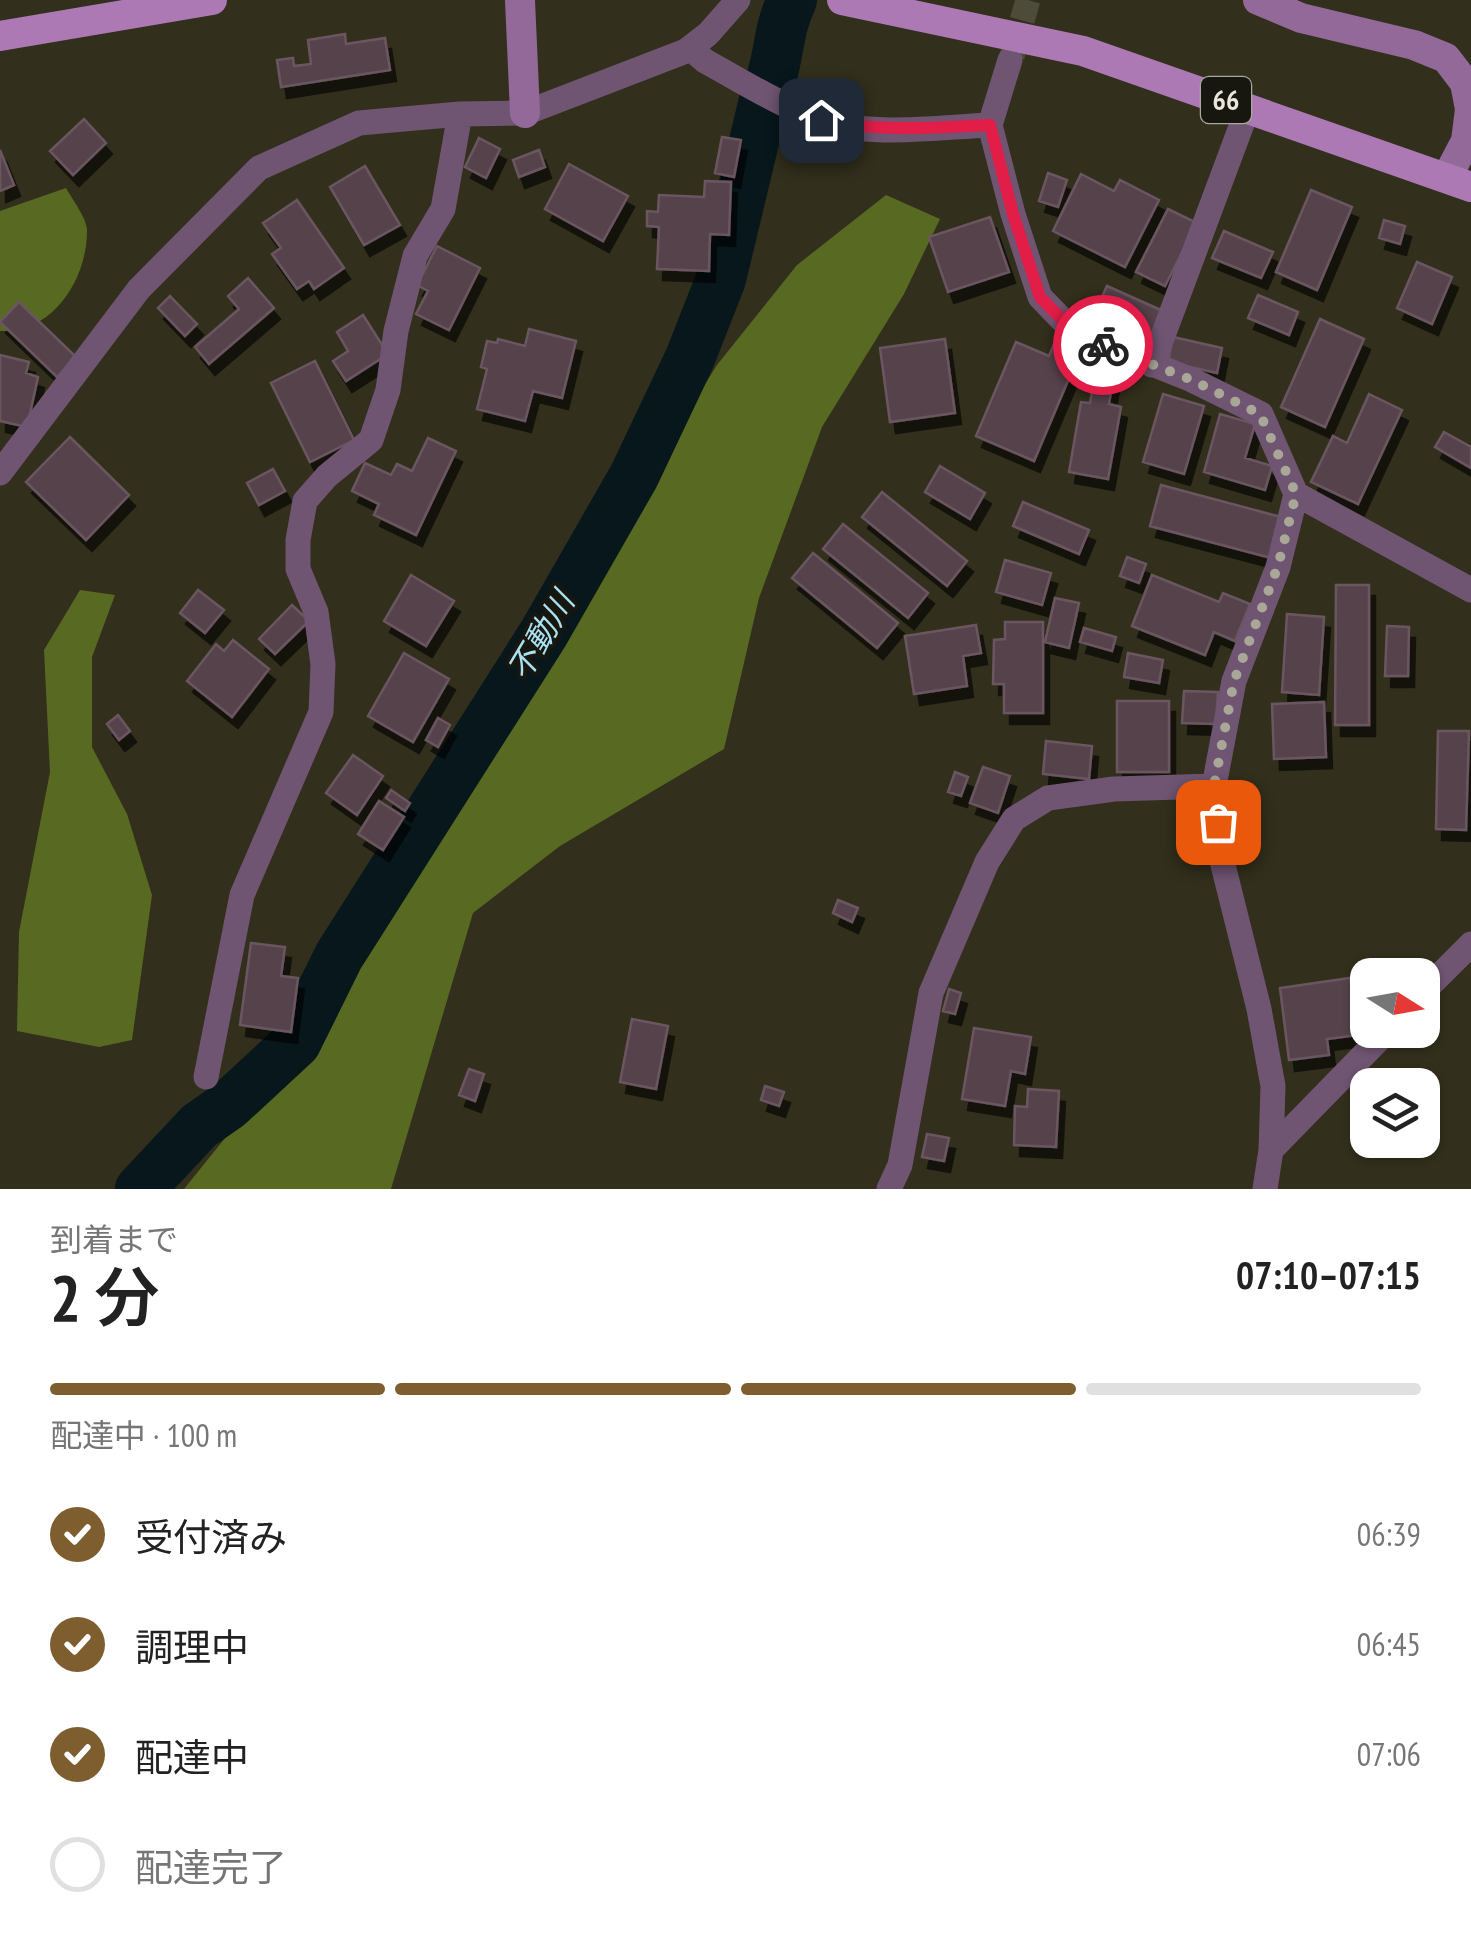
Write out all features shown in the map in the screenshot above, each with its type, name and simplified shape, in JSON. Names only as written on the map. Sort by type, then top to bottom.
[{"type":"main road","points":[[0,36],[118,8],[212,0]]},
{"type":"main road","name":"66","points":[[842,0],[1083,50],[1459,182]]},
{"type":"street","points":[[520,0],[525,113]]},
{"type":"street","points":[[1,470],[139,289],[259,168],[359,124],[460,114],[525,113],[690,48],[738,0]]},
{"type":"street","points":[[1258,0],[1301,18],[1414,45],[1446,58],[1465,82],[1470,109],[1459,182]]},
{"type":"street","points":[[690,48],[705,61],[821,120],[856,128],[901,130],[990,125]]},
{"type":"street","points":[[1010,60],[990,125],[1040,297],[1075,333],[1260,414],[1296,494],[1471,590]]},
{"type":"street","points":[[1152,364],[1248,108]]},
{"type":"street","points":[[206,1077],[242,895],[321,712],[323,664],[316,612],[298,569],[305,501],[327,476],[371,440],[388,390],[396,331],[415,256],[443,209],[460,114]]},
{"type":"street","points":[[1266,1189],[1272,1150],[1273,1086],[1259,1009],[1222,857],[1214,786],[1234,681],[1278,566],[1296,494]]},
{"type":"street","points":[[889,1189],[900,1165],[931,992],[987,862],[1014,819],[1048,798],[1114,789],[1214,786]]},
{"type":"street","points":[[1440,975],[1471,944]]},
{"type":"street","points":[[1272,1150],[1371,1048]]},
{"type":"green space","points":[[66,188],[87,229],[86,248],[74,284],[64,300],[36,323],[0,331],[0,211]]},
{"type":"green space","points":[[886,195],[940,219],[904,294],[822,427],[759,598],[724,749],[560,846],[473,913],[391,1189],[184,1189],[289,1059],[511,706],[717,365],[797,265]]},
{"type":"green space","points":[[80,590],[115,595],[92,657],[92,747],[127,814],[152,895],[132,1040],[99,1047],[17,1031],[19,932],[50,772],[44,650]]},
{"type":"building","points":[[345,34],[346,44],[385,38],[390,70],[281,87],[277,60],[293,58],[294,66],[311,64],[308,40]]},
{"type":"building","points":[[84,119],[106,143],[73,175],[50,151]]},
{"type":"building","points":[[722,137],[741,140],[734,177],[715,173]]},
{"type":"building","points":[[479,138],[500,149],[486,178],[465,167]]},
{"type":"building","points":[[0,150],[14,185],[0,191]]},
{"type":"building","points":[[539,150],[545,167],[519,177],[513,160]]},
{"type":"building","points":[[569,164],[628,196],[603,241],[545,209]]},
{"type":"building","points":[[365,166],[400,225],[364,245],[330,187]]},
{"type":"building","points":[[1048,173],[1067,180],[1058,207],[1039,201]]},
{"type":"building","points":[[1081,174],[1114,191],[1120,180],[1159,200],[1125,267],[1053,231]]},
{"type":"building","points":[[705,181],[731,182],[729,235],[710,234],[709,271],[657,269],[659,227],[647,226],[647,211],[658,212],[659,195],[704,197]]},
{"type":"building","points":[[1311,190],[1352,207],[1317,290],[1276,272]]},
{"type":"building","points":[[297,200],[344,268],[314,289],[309,281],[297,289],[272,254],[281,248],[263,223]]},
{"type":"building","points":[[1168,209],[1197,223],[1165,286],[1136,272]]},
{"type":"building","points":[[990,217],[1009,272],[948,292],[929,237]]},
{"type":"building","points":[[1384,220],[1405,226],[1400,244],[1379,238]]},
{"type":"building","points":[[1224,231],[1273,252],[1261,278],[1212,258]]},
{"type":"building","points":[[437,246],[480,268],[449,330],[416,314],[428,291],[417,285]]},
{"type":"building","points":[[1417,262],[1452,277],[1432,324],[1397,308]]},
{"type":"building","points":[[248,278],[274,308],[209,364],[195,347],[239,309],[228,296]]},
{"type":"building","points":[[1107,286],[1163,311],[1145,350],[1089,325]]},
{"type":"building","points":[[1258,295],[1298,312],[1289,335],[1248,318]]},
{"type":"building","points":[[170,296],[197,324],[185,336],[158,308]]},
{"type":"building","points":[[19,302],[76,357],[57,377],[0,322]]},
{"type":"building","points":[[363,315],[388,354],[346,381],[333,361],[348,351],[337,332]]},
{"type":"building","points":[[1320,319],[1364,339],[1325,427],[1281,407]]},
{"type":"building","points":[[529,329],[576,341],[562,398],[533,391],[525,421],[477,409],[487,369],[481,367],[487,341],[497,343],[498,339],[525,346]]},
{"type":"building","points":[[1173,337],[1222,348],[1217,373],[1168,362]]},
{"type":"building","points":[[945,339],[955,413],[890,422],[880,348]]},
{"type":"building","points":[[1056,339],[1081,350],[1034,461],[976,436],[1016,342],[1049,356]]},
{"type":"building","points":[[0,355],[29,362],[26,373],[38,377],[27,427],[0,421]]},
{"type":"building","points":[[315,361],[354,440],[310,462],[271,383]]},
{"type":"building","points":[[1097,364],[1115,367],[1109,404],[1121,407],[1108,479],[1069,472],[1081,402],[1090,403]]},
{"type":"building","points":[[1163,394],[1204,406],[1184,474],[1143,462]]},
{"type":"building","points":[[1369,394],[1402,410],[1358,504],[1311,482],[1333,436],[1347,443]]},
{"type":"building","points":[[1220,414],[1255,424],[1245,458],[1272,466],[1265,490],[1204,472]]},
{"type":"building","points":[[1444,432],[1471,447],[1471,468],[1435,447]]},
{"type":"building","points":[[70,437],[129,495],[86,540],[26,482]]},
{"type":"building","points":[[428,438],[456,451],[416,535],[374,515],[379,504],[352,491],[365,463],[391,475],[397,464],[412,471]]},
{"type":"building","points":[[940,466],[985,493],[970,519],[925,492]]},
{"type":"building","points":[[273,469],[285,491],[259,505],[247,483]]},
{"type":"building","points":[[1161,485],[1281,517],[1271,558],[1150,526]]},
{"type":"building","points":[[882,492],[967,561],[947,586],[862,517]]},
{"type":"building","points":[[1023,502],[1089,530],[1079,554],[1013,526]]},
{"type":"building","points":[[843,524],[928,593],[908,618],[823,549]]},
{"type":"building","points":[[813,553],[898,623],[877,648],[792,578]]},
{"type":"building","points":[[1127,557],[1146,564],[1139,583],[1120,576]]},
{"type":"building","points":[[1005,560],[1051,573],[1042,605],[996,592]]},
{"type":"building","points":[[411,575],[454,601],[426,646],[384,621]]},
{"type":"building","points":[[1152,575],[1219,602],[1223,593],[1250,604],[1235,641],[1214,632],[1205,655],[1132,626]]},
{"type":"building","points":[[1336,585],[1369,585],[1369,725],[1335,725]]},
{"type":"building","points":[[198,590],[224,610],[205,633],[180,613]]},
{"type":"building","points":[[1055,598],[1079,603],[1069,648],[1045,642]]},
{"type":"building","points":[[292,605],[309,621],[275,654],[259,639]]},
{"type":"building","points":[[1287,614],[1324,617],[1319,695],[1282,692]]},
{"type":"building","points":[[1005,622],[1043,622],[1043,713],[1004,713],[1004,684],[993,684],[994,640],[1005,639]]},
{"type":"building","points":[[976,625],[981,653],[963,656],[967,686],[914,694],[905,636]]},
{"type":"building","points":[[1387,626],[1409,627],[1408,676],[1385,676]]},
{"type":"building","points":[[1084,628],[1116,637],[1112,651],[1080,642]]},
{"type":"building","points":[[233,640],[269,669],[232,717],[187,681],[216,644],[224,651]]},
{"type":"building","points":[[404,653],[449,679],[413,742],[368,716]]},
{"type":"building","points":[[1128,653],[1163,660],[1159,683],[1124,677]]},
{"type":"building","points":[[1184,691],[1218,692],[1216,724],[1182,723]]},
{"type":"building","points":[[1117,701],[1169,701],[1169,772],[1117,772]]},
{"type":"building","points":[[1324,702],[1326,757],[1274,759],[1272,704]]},
{"type":"building","points":[[118,715],[130,731],[119,740],[107,724]]},
{"type":"building","points":[[438,718],[450,725],[438,747],[426,740]]},
{"type":"building","points":[[1438,731],[1469,731],[1466,830],[1436,829]]},
{"type":"building","points":[[1046,741],[1092,746],[1089,779],[1043,774]]},
{"type":"building","points":[[353,755],[383,776],[357,815],[326,793]]},
{"type":"building","points":[[983,767],[1010,776],[998,813],[970,803]]},
{"type":"building","points":[[955,772],[968,777],[961,796],[948,792]]},
{"type":"building","points":[[391,790],[410,803],[405,811],[386,798]]},
{"type":"building","points":[[379,801],[404,817],[383,850],[358,834]]},
{"type":"building","points":[[838,900],[858,908],[852,922],[833,913]]},
{"type":"building","points":[[251,943],[285,947],[281,976],[298,978],[291,1032],[240,1025]]},
{"type":"building","points":[[1350,978],[1350,1036],[1327,1039],[1329,1055],[1289,1060],[1280,988]]},
{"type":"building","points":[[949,989],[961,993],[955,1014],[943,1011]]},
{"type":"building","points":[[632,1019],[668,1026],[656,1089],[620,1082]]},
{"type":"building","points":[[974,1028],[1031,1037],[1025,1074],[1011,1071],[1005,1106],[962,1099]]},
{"type":"building","points":[[469,1069],[484,1074],[475,1101],[459,1095]]},
{"type":"building","points":[[765,1086],[784,1092],[779,1106],[761,1100]]},
{"type":"building","points":[[1028,1089],[1059,1091],[1056,1147],[1014,1145],[1015,1106],[1027,1107]]},
{"type":"building","points":[[927,1134],[949,1138],[944,1161],[922,1157]]},
{"type":"waterway","name":"不動川","points":[[140,1189],[199,1126],[229,1105],[296,1043],[339,956],[544,633],[634,476],[690,358],[721,279],[792,0]]},
{"type":"tunnel","points":[[1012,56],[1028,0]]},
{"type":"way so far","points":[[1103,345],[1192,380],[1260,414],[1296,494],[1278,566],[1234,681],[1214,786],[1218,822]]},
{"type":"route","points":[[821,120],[856,128],[901,130],[990,125],[1040,297],[1075,333],[1103,345]]}]
